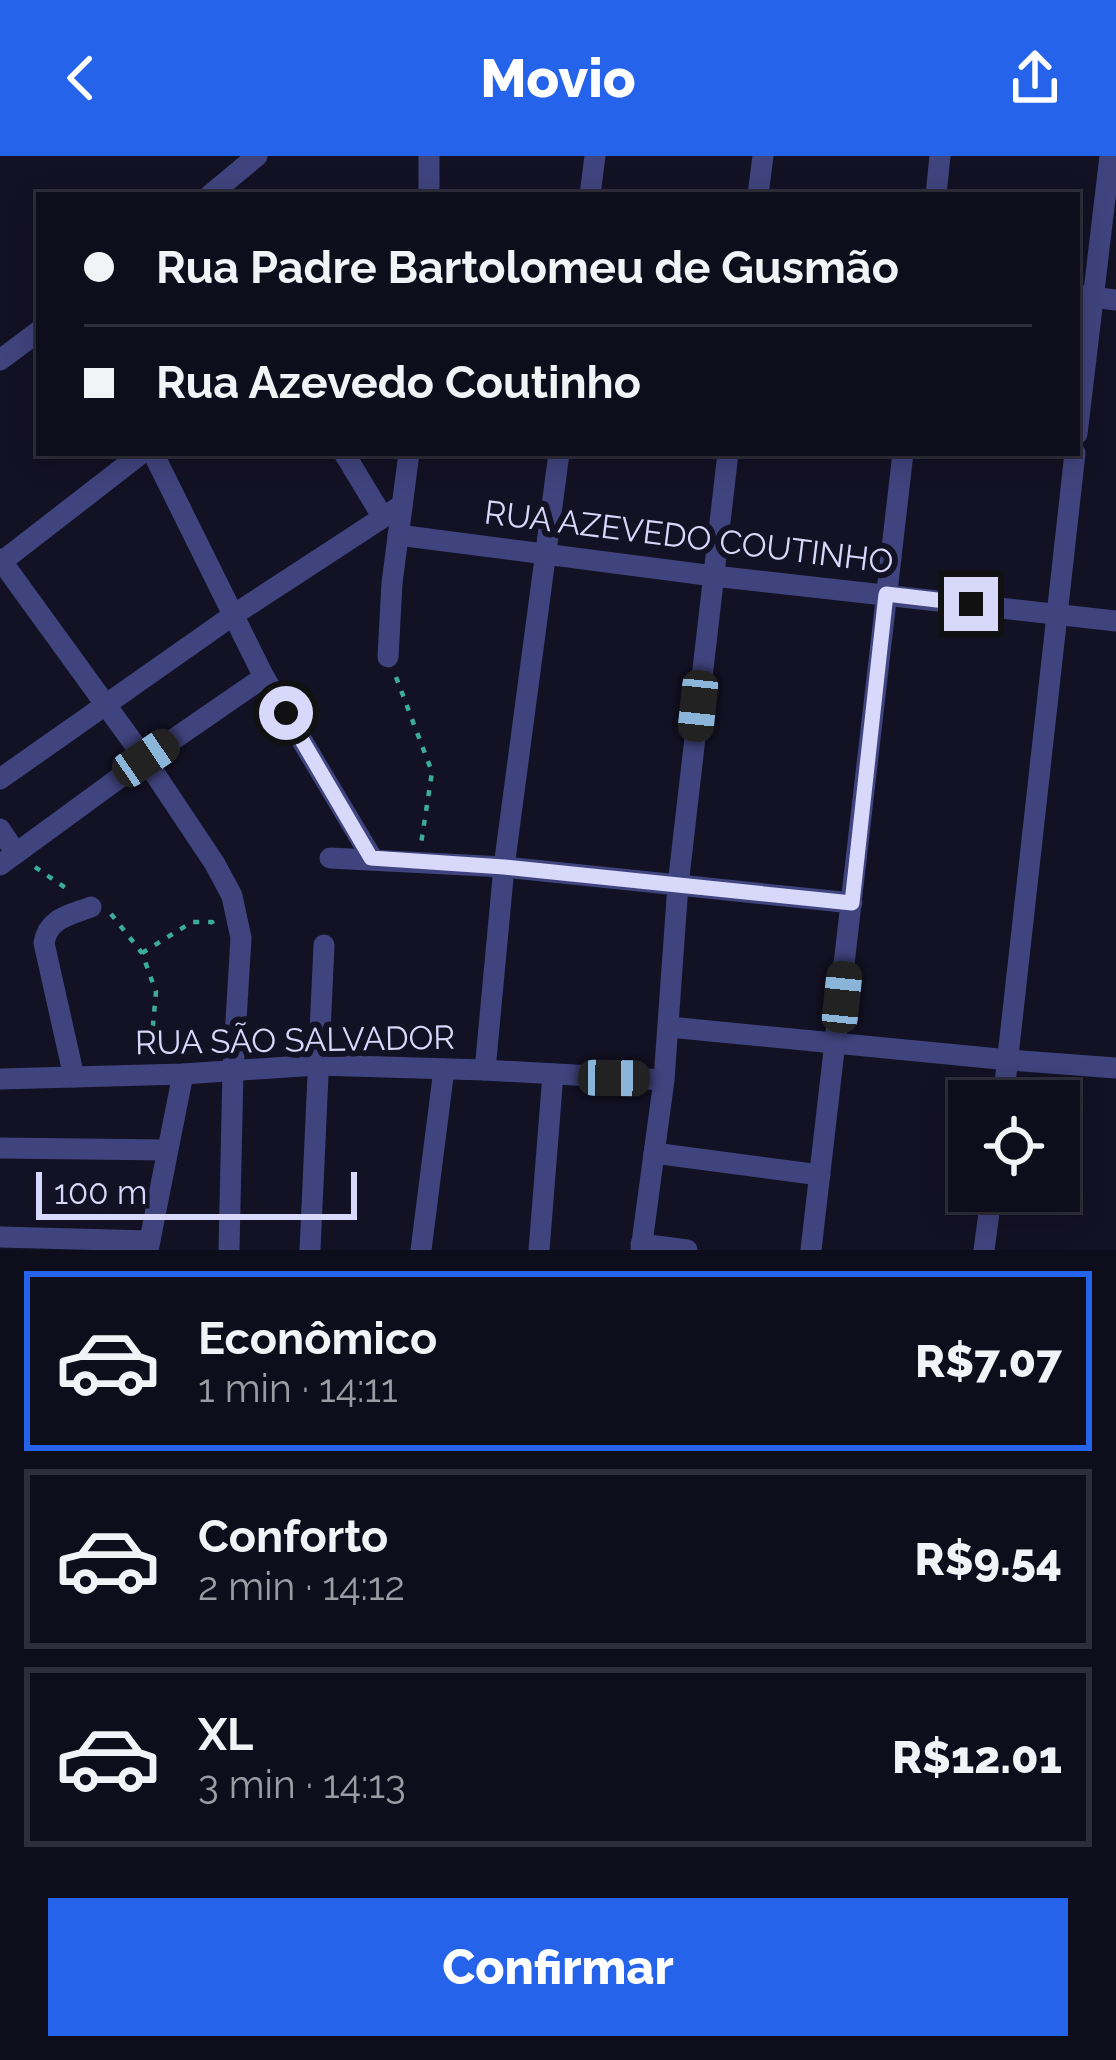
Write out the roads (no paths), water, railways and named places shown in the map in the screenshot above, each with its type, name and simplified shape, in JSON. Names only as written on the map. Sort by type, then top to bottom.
[{"type":"street","points":[[214,192],[257,156]]},
{"type":"street","points":[[429,156],[429,192]]},
{"type":"street","points":[[590,192],[595,156]]},
{"type":"street","points":[[758,192],[763,156]]},
{"type":"street","points":[[935,192],[940,156]]},
{"type":"street","points":[[1080,382],[1085,296],[1110,156]]},
{"type":"street","points":[[1085,296],[1116,300]]},
{"type":"street","points":[[0,360],[36,333]]},
{"type":"street","points":[[138,456],[1,561],[146,758],[232,896],[241,938],[229,1250]]},
{"type":"street","points":[[154,456],[264,677],[371,858]]},
{"type":"street","points":[[347,456],[392,510],[398,536],[388,657]]},
{"type":"street","points":[[0,779],[392,510],[408,456]]},
{"type":"street","points":[[485,1070],[504,867],[559,456]]},
{"type":"street","points":[[687,1250],[641,1247],[664,1080],[678,885],[728,456]]},
{"type":"street","points":[[811,1250],[903,456]]},
{"type":"street","points":[[1007,1080],[1075,456]]},
{"type":"street","name":"RUA AZEVEDO COUTINHO","points":[[398,536],[1116,621]]},
{"type":"street","points":[[0,829],[8,859],[264,677]]},
{"type":"street","points":[[330,858],[504,867],[852,903]]},
{"type":"street","points":[[74,1077],[44,943],[46,930],[56,920],[91,907]]},
{"type":"street","points":[[310,1250],[324,945]]},
{"type":"street","points":[[669,1027],[1116,1067]]},
{"type":"street","name":"RUA SÃO SALVADOR","points":[[0,1079],[317,1065],[664,1080]]},
{"type":"street","points":[[421,1250],[444,1069]]},
{"type":"street","points":[[0,1237],[149,1245],[183,1074]]},
{"type":"street","points":[[539,1250],[553,1074]]},
{"type":"street","points":[[0,1148],[167,1150]]},
{"type":"street","points":[[654,1153],[820,1175]]},
{"type":"street","points":[[984,1250],[989,1212]]}]
